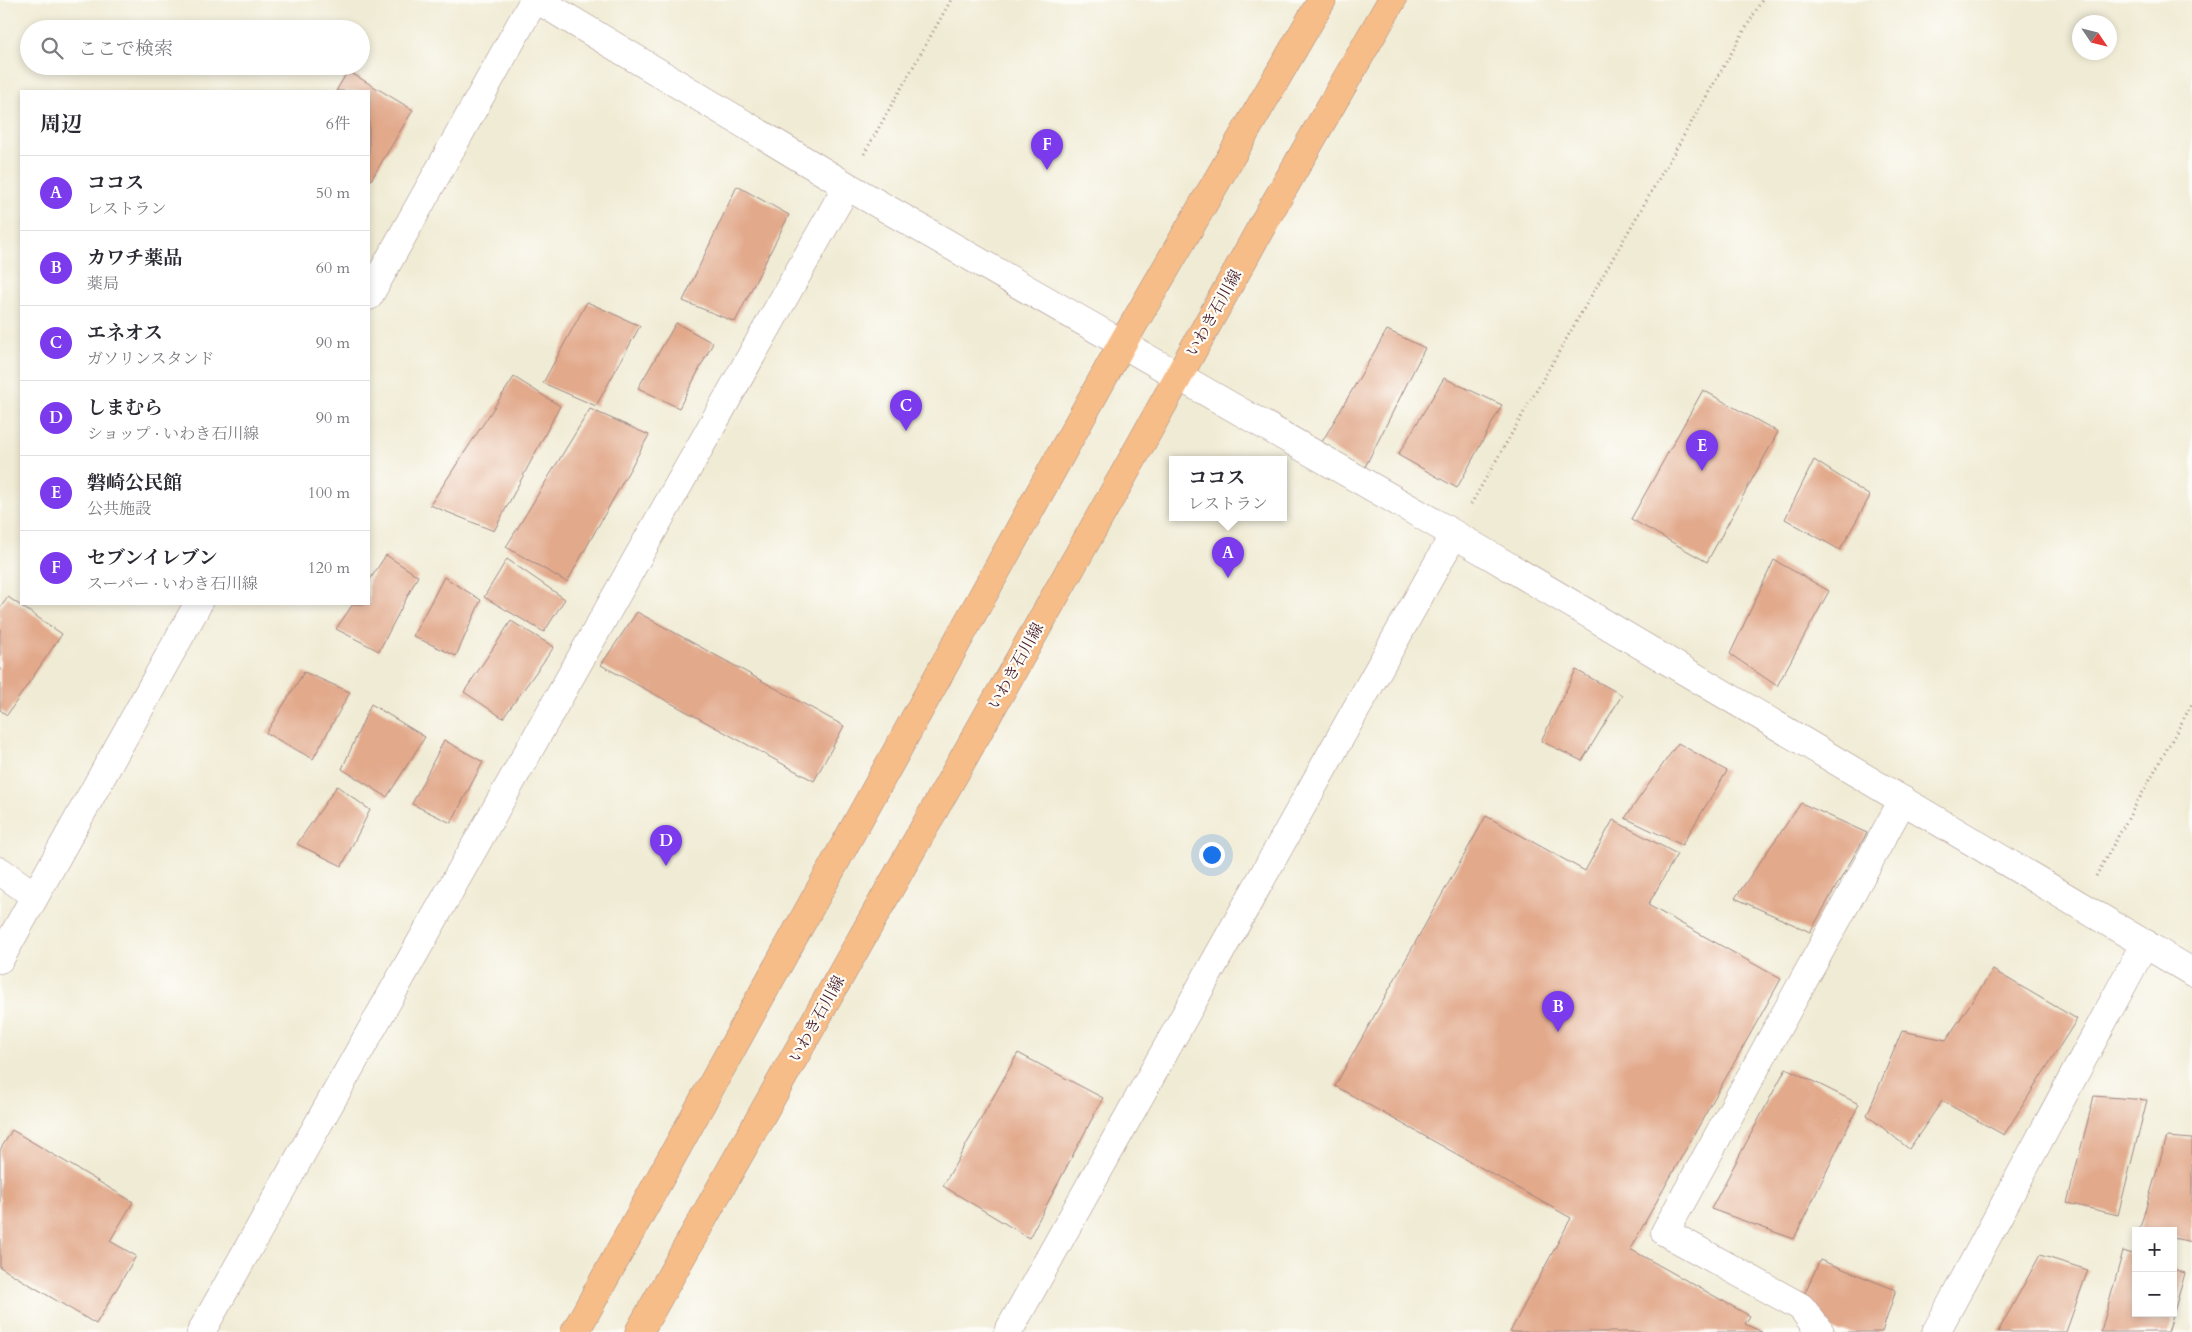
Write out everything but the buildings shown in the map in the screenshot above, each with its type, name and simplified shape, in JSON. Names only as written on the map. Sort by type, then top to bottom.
[{"type":"main road","points":[[575,1332],[1122,344],[1322,0]]},
{"type":"main road","name":"いわき石川線","points":[[640,1332],[1180,376],[1268,215],[1392,0]]},
{"type":"street","points":[[370,294],[534,0]]},
{"type":"street","points":[[538,0],[847,186],[1454,534],[2192,972]]},
{"type":"street","points":[[201,1332],[847,186]]},
{"type":"street","points":[[1008,1332],[1454,534]]},
{"type":"street","points":[[0,959],[197,605]]},
{"type":"street","points":[[1820,1332],[1801,1307],[1665,1232],[1903,800]]},
{"type":"street","points":[[0,871],[35,896]]},
{"type":"street","points":[[1936,1332],[2145,943]]},
{"type":"path","points":[[847,186],[951,0]]},
{"type":"path","points":[[1454,534],[1762,0]]},
{"type":"path","points":[[2080,905],[2192,704]]},
{"type":"place","name":"セブンイレブン","points":[[1047,170]]},
{"type":"place","name":"エネオス","points":[[906,431]]},
{"type":"place","name":"磐崎公民館","points":[[1702,471]]},
{"type":"place","name":"ココス","points":[[1228,578]]},
{"type":"place","name":"しまむら","points":[[666,866]]},
{"type":"place","name":"カワチ薬品","points":[[1558,1032]]}]
